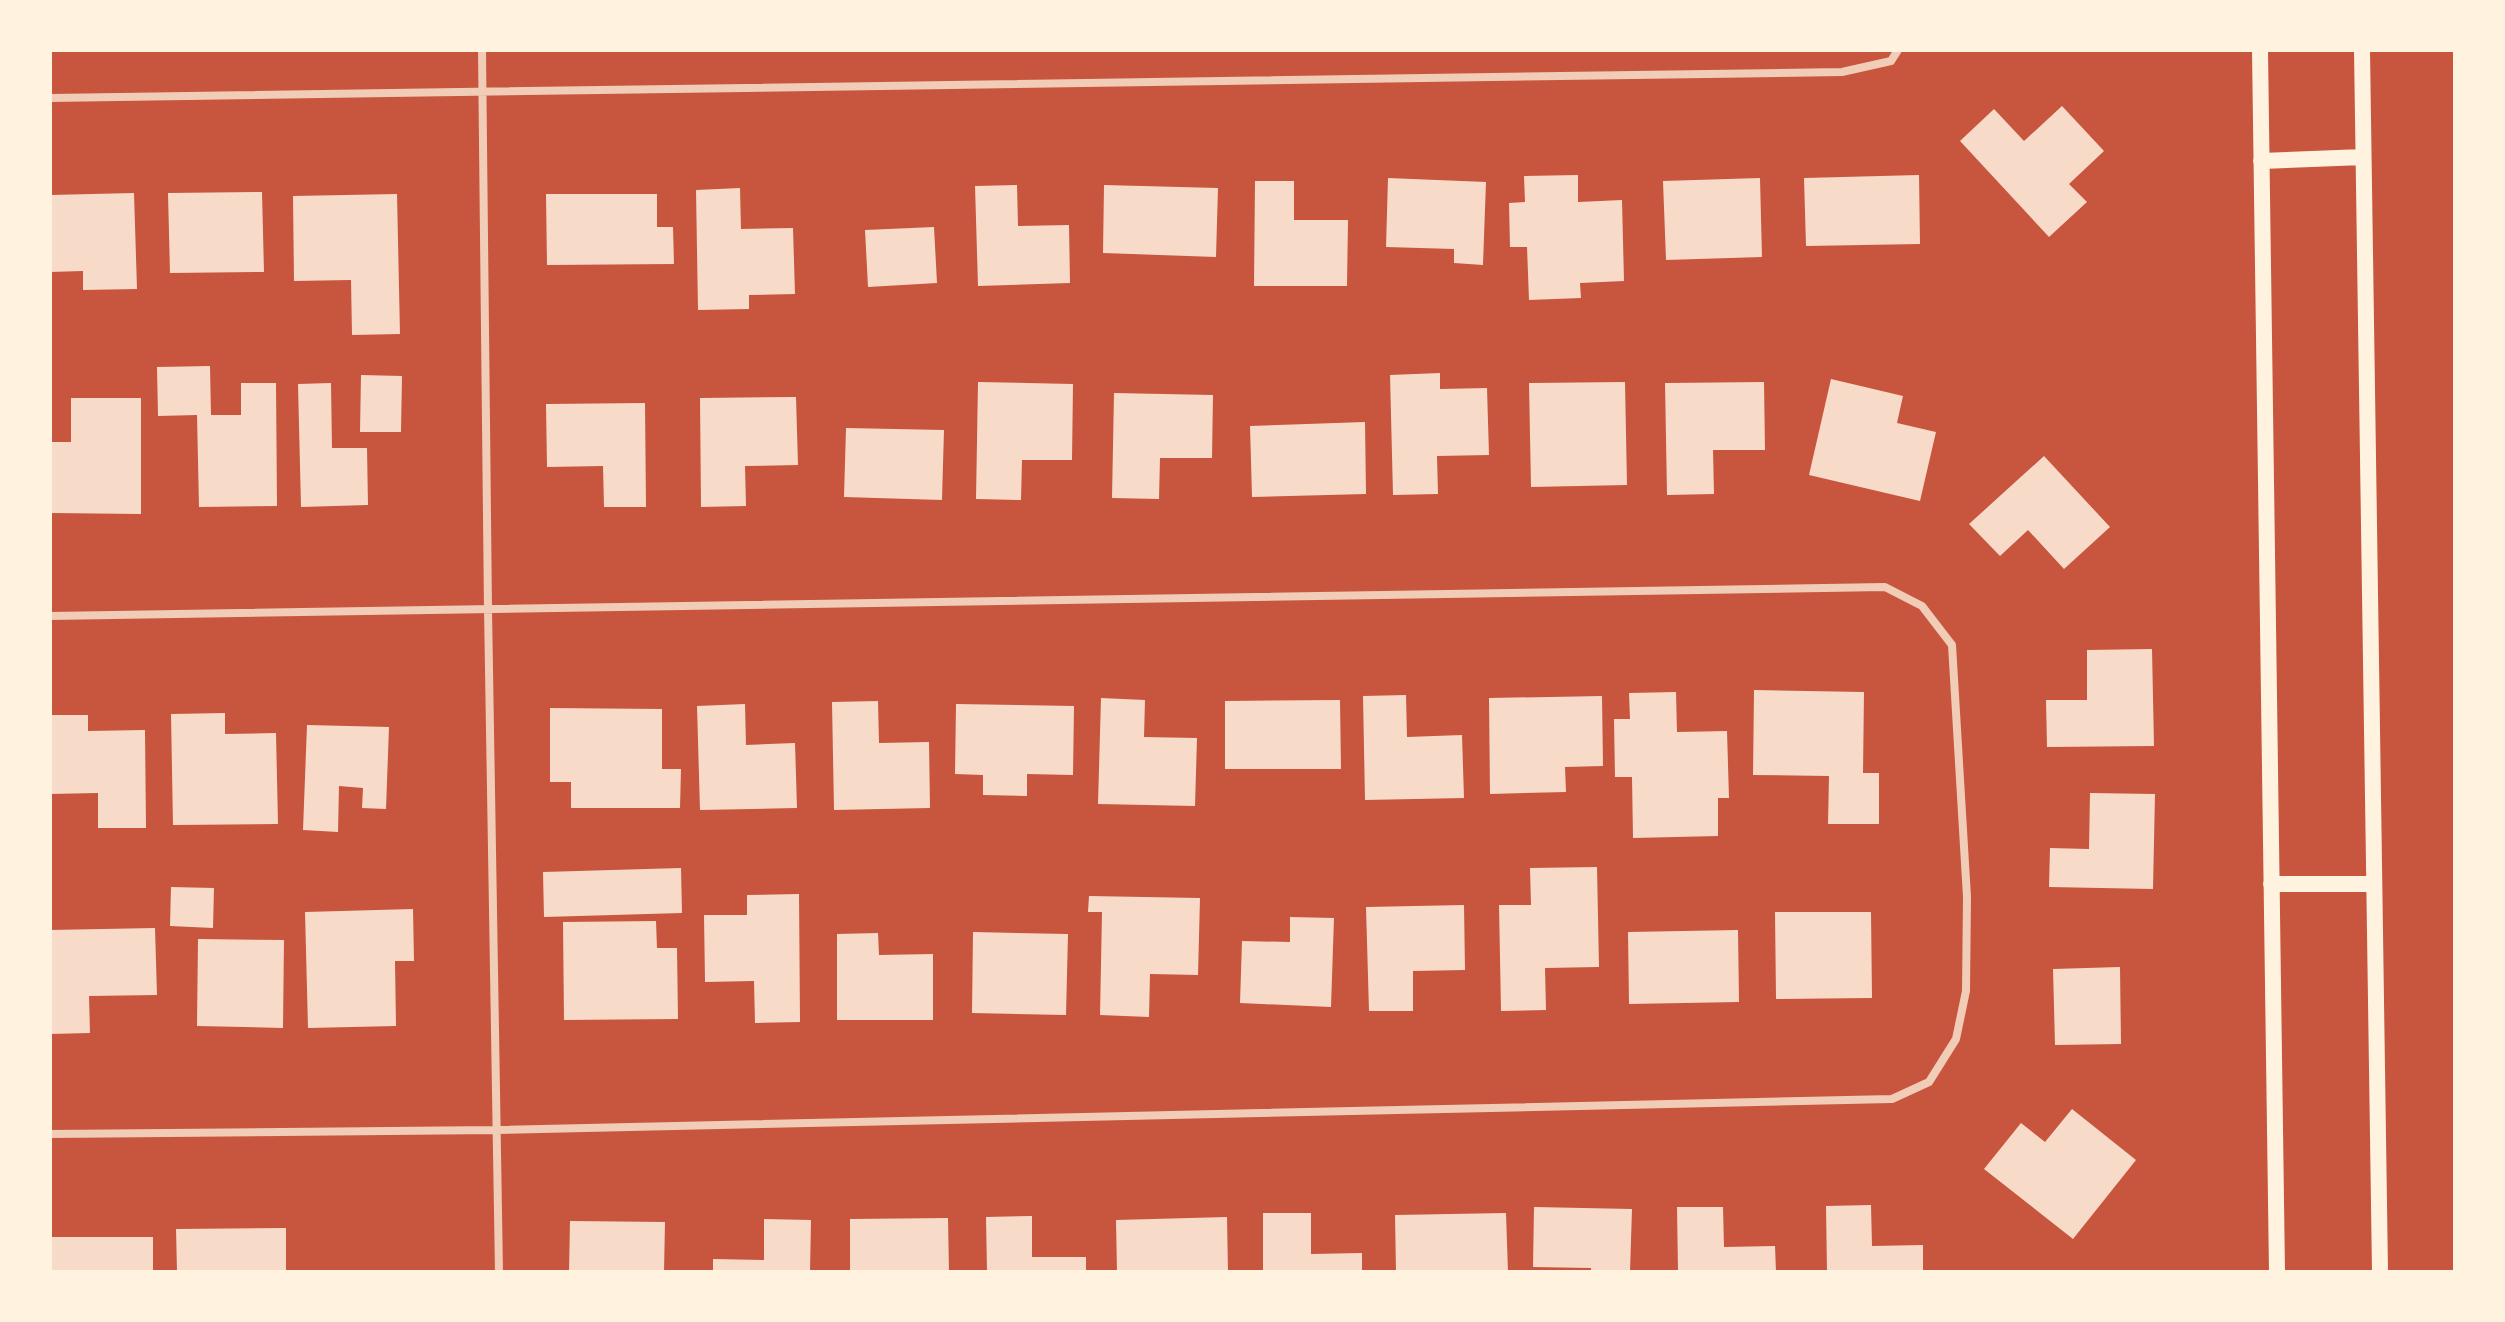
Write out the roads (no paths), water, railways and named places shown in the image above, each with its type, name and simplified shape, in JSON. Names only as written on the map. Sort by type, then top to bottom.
[{"type":"main road","points":[[2260,50],[2277,1272]]},
{"type":"main road","points":[[2362,50],[2380,1272]]},
{"type":"main road","points":[[2261,161],[2363,157]]},
{"type":"main road","points":[[2271,884],[2374,884]]},
{"type":"street","points":[[482,50],[499,1272]]},
{"type":"street","points":[[50,98],[1842,72],[1891,61],[1898,50]]},
{"type":"street","points":[[50,616],[1885,587],[1922,606],[1952,645],[1967,897],[1966,991],[1956,1039],[1929,1082],[1892,1099],[496,1130],[50,1134]]}]
